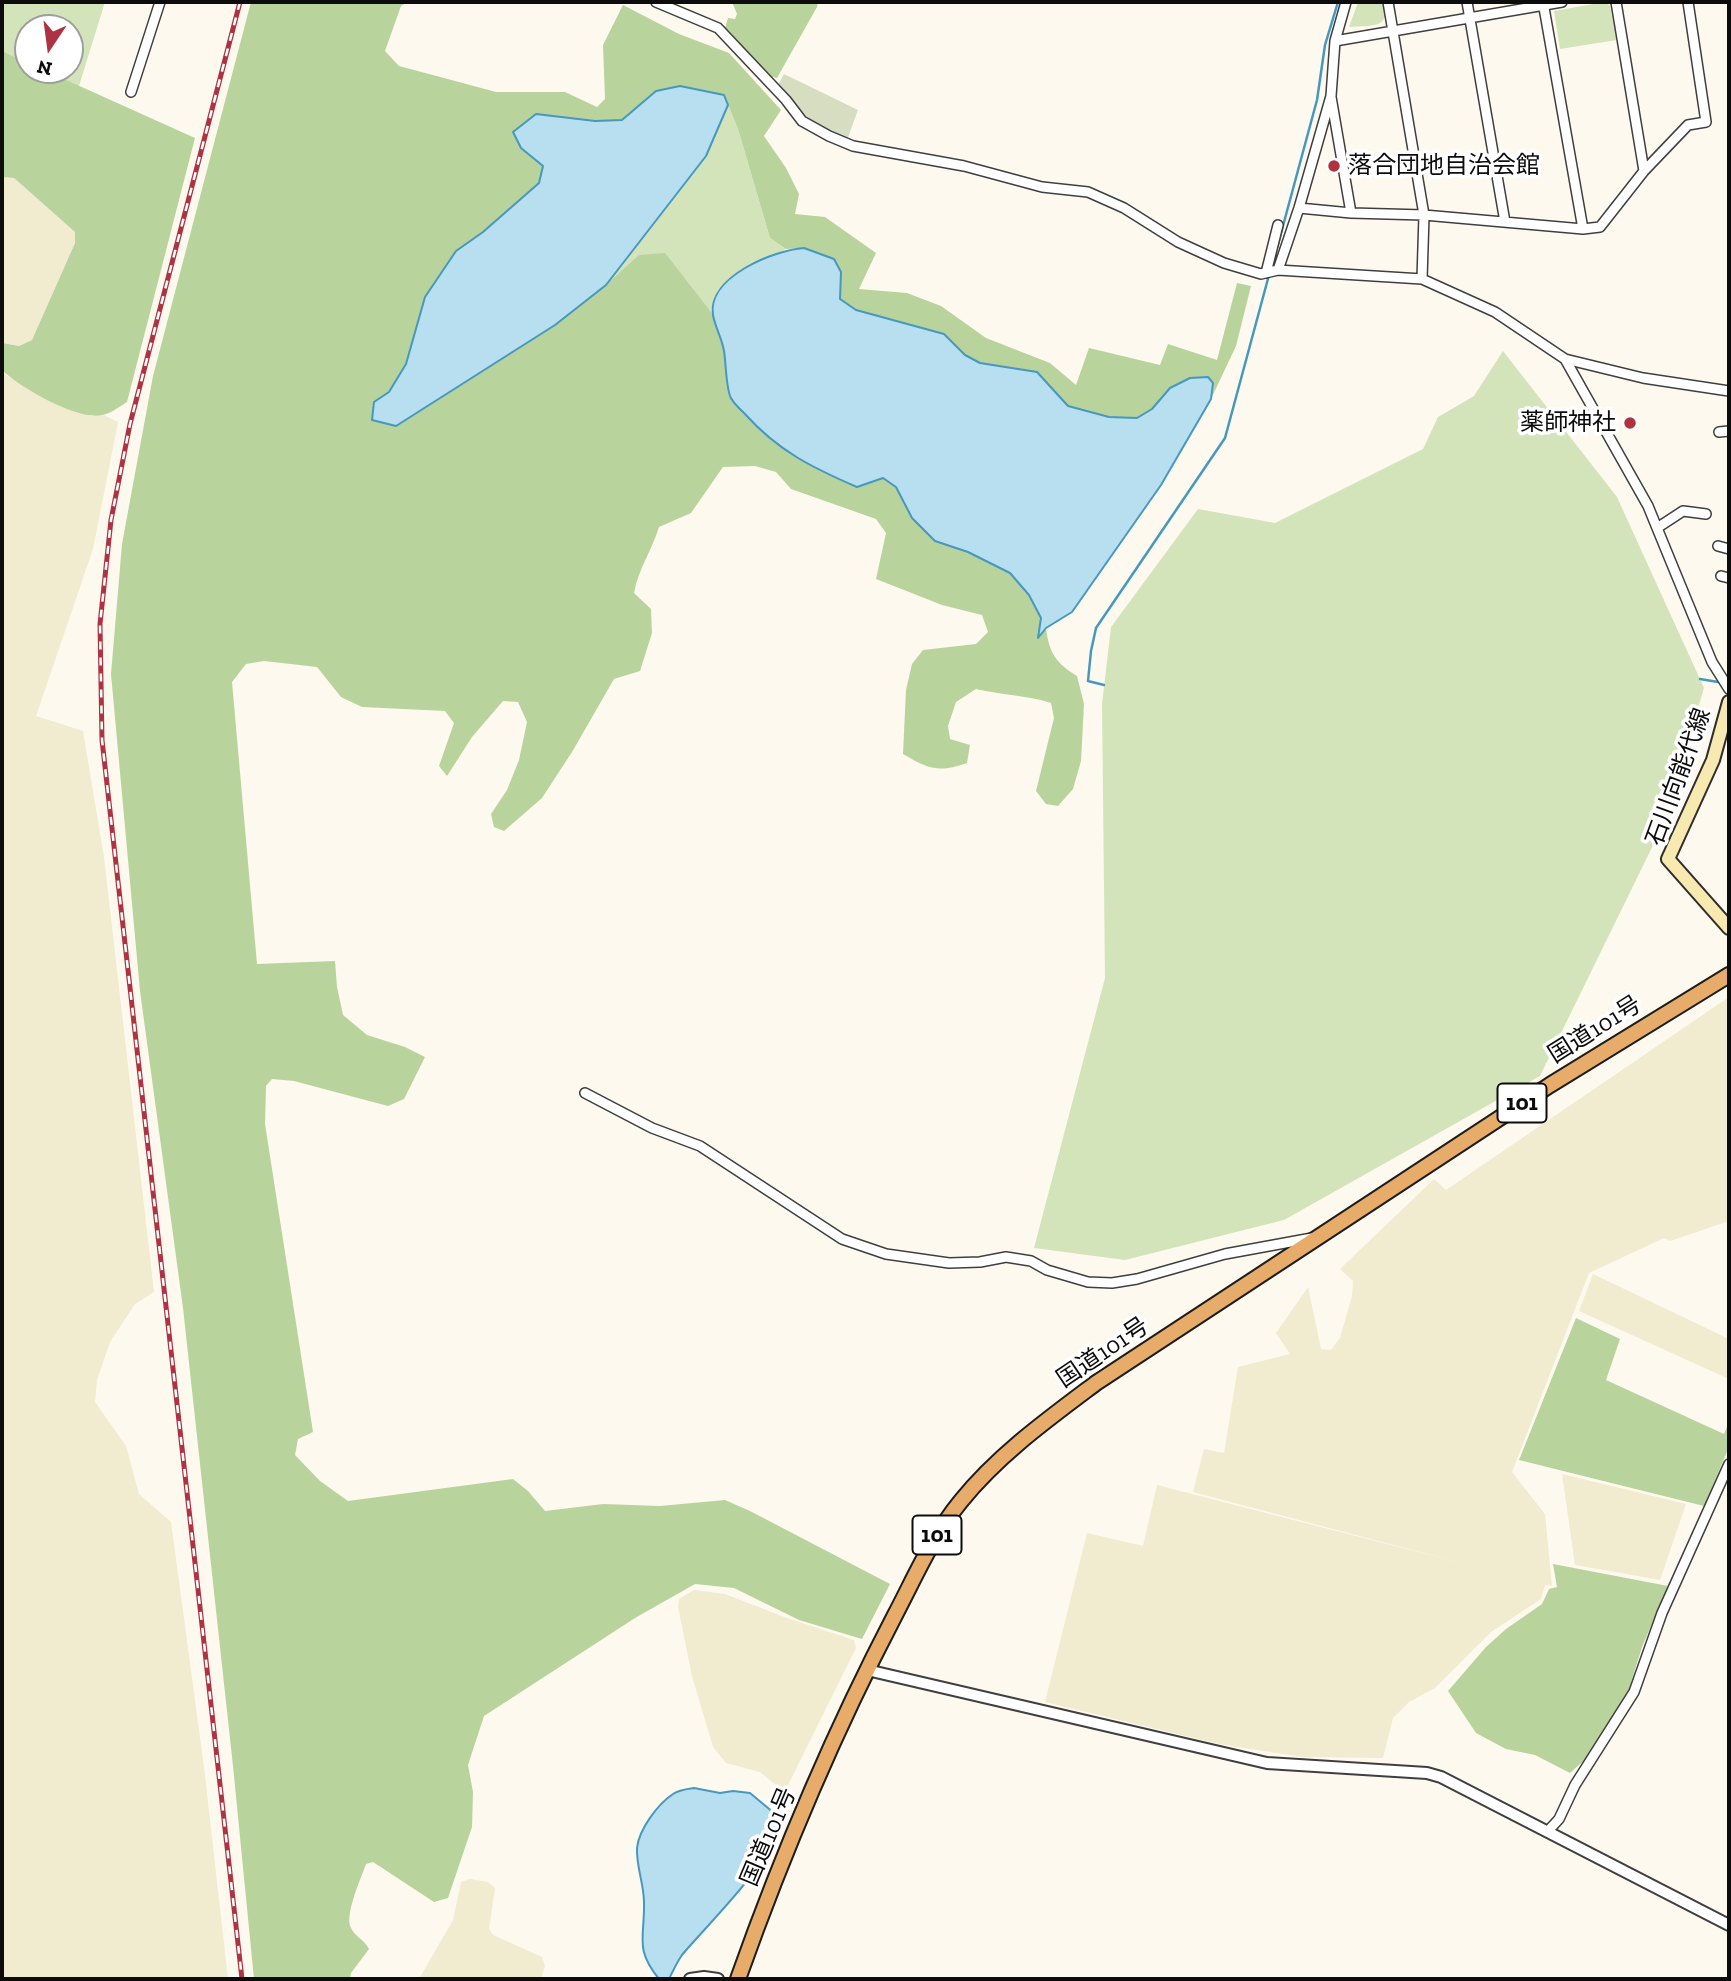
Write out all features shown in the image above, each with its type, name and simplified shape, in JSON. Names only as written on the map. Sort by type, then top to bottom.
[{"type":"highway","name":"国道101号","points":[[738,1979],[769,1891],[867,1670],[946,1520],[992,1466],[1096,1383],[1550,1085],[1729,975]]},
{"type":"main road","name":"石川向能代線","points":[[1729,702],[1713,760],[1668,859],[1729,928]]},
{"type":"street","points":[[131,92],[160,2]]},
{"type":"street","points":[[656,2],[718,28],[786,100],[802,121],[853,146],[964,166],[1042,187],[1088,191],[1124,208],[1178,242],[1224,263],[1261,274],[1278,270],[1423,279],[1495,312],[1565,359],[1643,378],[1729,391]]},
{"type":"street","points":[[1278,270],[1331,96],[1335,41],[1346,2]]},
{"type":"street","points":[[1388,2],[1424,215],[1423,279]]},
{"type":"street","points":[[1467,2],[1505,222]]},
{"type":"street","points":[[1335,41],[1470,19],[1543,3],[1562,2]]},
{"type":"street","points":[[1616,2],[1644,171]]},
{"type":"street","points":[[1299,208],[1424,215],[1583,229],[1600,228],[1644,171],[1688,125],[1706,122],[1688,2]]},
{"type":"street","points":[[1543,3],[1583,229]]},
{"type":"street","points":[[1331,96],[1351,213]]},
{"type":"street","points":[[1266,272],[1278,225]]},
{"type":"street","points":[[1565,359],[1600,424],[1629,470],[1657,528],[1712,662],[1729,689]]},
{"type":"street","points":[[1657,528],[1683,510],[1706,514]]},
{"type":"street","points":[[1718,546],[1729,549]]},
{"type":"street","points":[[585,1093],[652,1128],[700,1146],[842,1239],[886,1254],[949,1263],[980,1262],[1006,1257],[1031,1261],[1047,1270],[1088,1282],[1112,1283],[1137,1279],[1225,1254],[1317,1237]]},
{"type":"street","points":[[1548,1830],[1559,1819],[1575,1785],[1634,1692],[1662,1613],[1729,1464]]},
{"type":"street","points":[[867,1670],[1267,1763],[1427,1773],[1441,1777],[1728,1921]]},
{"type":"street","points":[[690,1979],[718,1979]]},
{"type":"shaded area","points":[[2,177],[14,178],[75,232],[75,243],[32,340],[19,346],[2,343]]},
{"type":"shaded area","points":[[2,370],[7,376],[91,416],[104,415],[118,422],[93,549],[36,716],[83,731],[104,857],[154,1292],[135,1304],[110,1342],[97,1380],[95,1402],[126,1446],[139,1494],[171,1522],[204,1767],[228,1979],[2,1979]]},
{"type":"shaded area","points":[[1729,997],[1729,1221],[1670,1241],[1664,1238],[1589,1273],[1512,1472],[1545,1514],[1552,1586],[1545,1585],[1541,1599],[1491,1632],[1435,1688],[1409,1702],[1393,1718],[1383,1758],[1302,1757],[1219,1744],[1045,1702],[1087,1533],[1143,1546],[1157,1485],[1469,1565],[1193,1492],[1204,1449],[1224,1453],[1238,1367],[1290,1354],[1276,1333],[1308,1287],[1321,1349],[1331,1350],[1340,1338],[1352,1296],[1353,1281],[1340,1269],[1434,1179],[1446,1190]]},
{"type":"shaded area","points":[[1593,1274],[1729,1339],[1729,1379],[1579,1311]]},
{"type":"shaded area","points":[[1562,1474],[1686,1504],[1660,1580],[1575,1565]]},
{"type":"shaded area","points":[[694,1590],[725,1594],[854,1640],[856,1648],[786,1789],[777,1786],[760,1772],[726,1763],[713,1747],[692,1676],[678,1607],[679,1599]]},
{"type":"shaded area","points":[[470,1879],[488,1882],[495,1888],[489,1929],[493,1935],[542,1957],[545,1966],[541,1979],[419,1979],[453,1920],[461,1882]]},
{"type":"green space","points":[[2,2],[105,2],[84,70],[84,14],[14,14],[14,57],[2,51]]},
{"type":"green space","points":[[251,2],[407,2],[401,6],[385,51],[399,66],[496,92],[565,92],[597,107],[605,99],[603,45],[623,5],[679,34],[729,53],[781,110],[764,136],[786,168],[799,194],[795,214],[825,217],[876,253],[859,289],[907,293],[941,306],[986,338],[1050,363],[1076,385],[1089,348],[1160,365],[1168,344],[1217,360],[1237,283],[1251,286],[1236,346],[1211,399],[1213,384],[1170,388],[1152,409],[1137,418],[1109,417],[1068,406],[1037,372],[980,363],[965,355],[944,334],[856,310],[840,299],[841,272],[804,248],[786,249],[770,238],[738,129],[724,95],[680,86],[656,91],[622,120],[595,121],[521,148],[543,166],[539,183],[483,232],[456,251],[425,297],[406,364],[389,392],[374,402],[397,425],[555,325],[639,255],[665,253],[712,313],[723,343],[730,397],[883,478],[896,487],[912,518],[968,552],[1010,573],[1029,595],[1041,618],[1039,637],[1046,628],[1055,656],[1077,676],[1084,704],[1081,761],[1073,789],[1058,806],[1046,804],[1036,791],[1054,718],[1051,703],[976,689],[956,702],[948,726],[950,739],[970,745],[967,763],[941,769],[920,763],[903,754],[906,690],[912,664],[923,650],[976,644],[988,632],[982,615],[942,605],[876,579],[886,533],[876,519],[791,489],[776,472],[755,466],[723,467],[691,513],[659,527],[634,593],[651,609],[652,633],[640,671],[614,679],[542,798],[504,831],[494,827],[491,814],[507,790],[519,760],[527,722],[518,702],[503,701],[472,737],[447,776],[439,766],[454,723],[445,711],[362,707],[341,697],[317,667],[264,661],[246,664],[232,682],[257,964],[335,961],[343,1015],[367,1035],[405,1047],[425,1057],[404,1099],[388,1106],[294,1081],[272,1079],[266,1086],[265,1124],[313,1432],[298,1439],[295,1455],[320,1481],[348,1501],[513,1479],[528,1491],[545,1511],[603,1504],[660,1506],[725,1500],[890,1584],[862,1639],[799,1620],[734,1588],[695,1584],[635,1618],[484,1716],[468,1765],[473,1792],[472,1827],[448,1898],[434,1902],[373,1862],[366,1864],[351,1906],[349,1922],[353,1931],[369,1949],[351,1973],[350,1979],[254,1979],[183,1308],[140,991],[111,674],[122,544],[153,376]]},
{"type":"green space","points":[[732,2],[818,2],[777,78],[769,76],[725,28],[728,18],[735,19],[737,14]]},
{"type":"green space","points":[[1358,2],[1385,2],[1386,11],[1382,22],[1371,26],[1349,27]]},
{"type":"green space","points":[[1605,2],[1610,6],[1617,40],[1560,49],[1554,11]]},
{"type":"green space","points":[[2,51],[14,57],[14,84],[75,84],[195,138],[127,402],[114,410],[92,415],[64,408],[21,385],[2,370],[2,343],[19,346],[32,340],[75,243],[75,232],[14,178],[2,177]]},
{"type":"green space","points":[[784,74],[858,110],[847,140],[808,118],[793,103],[778,85]]},
{"type":"green space","points":[[728,105],[738,129],[770,238],[786,249],[768,259],[751,263],[718,290],[712,313],[664,253],[606,285],[706,156]]},
{"type":"green space","points":[[1503,351],[1617,497],[1704,688],[1663,825],[1540,1076],[1284,1220],[1125,1260],[1034,1248],[1105,978],[1102,704],[1111,627],[1198,509],[1275,523],[1423,449],[1438,417],[1474,396]]},
{"type":"green space","points":[[1576,1318],[1620,1339],[1606,1380],[1724,1434],[1729,1422],[1729,1447],[1704,1506],[1519,1460]]},
{"type":"green space","points":[[1553,1564],[1668,1586],[1642,1647],[1628,1692],[1589,1756],[1570,1773],[1535,1755],[1506,1749],[1476,1733],[1448,1691],[1486,1647],[1542,1604],[1549,1589],[1557,1587]]},
{"type":"water","points":[[680,86],[724,95],[728,105],[706,156],[606,285],[555,325],[396,426],[372,420],[374,402],[389,392],[406,364],[425,297],[456,251],[483,232],[539,183],[543,166],[521,148],[513,132],[536,114],[595,121],[622,120],[656,91]]},
{"type":"water","points":[[804,248],[834,259],[841,272],[840,299],[856,310],[944,334],[965,355],[980,363],[1037,372],[1068,406],[1109,417],[1137,418],[1152,409],[1170,388],[1190,378],[1208,377],[1213,383],[1211,399],[1161,485],[1072,612],[1046,628],[1038,638],[1041,618],[1029,595],[1010,573],[968,552],[935,541],[912,518],[896,487],[883,478],[857,487],[797,457],[757,427],[732,400],[728,389],[723,346],[713,315],[714,301],[720,289],[745,268],[776,254]]},
{"type":"water","points":[[694,1788],[720,1793],[750,1793],[780,1818],[778,1832],[757,1869],[682,1955],[669,1979],[659,1979],[646,1959],[642,1942],[644,1895],[637,1848],[645,1825],[661,1804],[675,1793]]},
{"type":"waterway","points":[[1277,248],[1317,100],[1325,45],[1338,2]]},
{"type":"waterway","points":[[1104,685],[1088,681],[1096,628],[1225,438],[1269,275]]},
{"type":"waterway","points":[[1700,679],[1718,682]]},
{"type":"railway","points":[[240,2],[130,424],[111,520],[100,624],[102,740],[242,1979]]},
{"type":"place","name":"落合団地自治会館","points":[[1334,166]]},
{"type":"place","name":"薬師神社","points":[[1630,423]]}]
